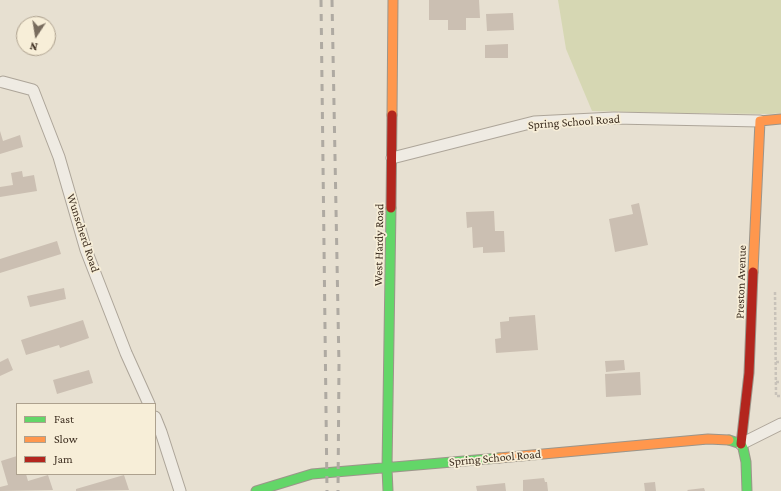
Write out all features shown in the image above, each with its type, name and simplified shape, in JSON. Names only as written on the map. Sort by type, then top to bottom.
[{"type":"street","name":"West Hardy Road","points":[[388,491],[387,468],[393,0]]},
{"type":"street","points":[[760,121],[781,119]]},
{"type":"street","name":"Preston Avenue","points":[[747,491],[745,454],[739,443],[749,373],[760,121]]},
{"type":"street","name":"Spring School Road","points":[[256,491],[312,474],[708,439],[731,440],[739,443]]},
{"type":"lane","name":"Wunscherd Road","points":[[3,82],[33,90],[59,157],[86,250],[126,352],[149,403]]},
{"type":"lane","name":"Spring School Road","points":[[392,158],[534,122],[614,118],[760,121]]},
{"type":"lane","points":[[156,420],[180,491]]},
{"type":"lane","points":[[739,443],[781,424]]},
{"type":"path","points":[[775,292],[776,396],[781,396]]},
{"type":"path","points":[[776,362],[781,362]]},
{"type":"path","points":[[776,382],[781,382]]},
{"type":"green space","points":[[558,0],[781,0],[781,113],[592,111],[566,49]]},
{"type":"building","points":[[429,0],[479,0],[480,18],[466,18],[466,30],[448,30],[448,20],[429,20]]},
{"type":"building","points":[[513,13],[514,30],[487,31],[486,14]]},
{"type":"building","points":[[508,44],[508,58],[485,58],[485,45]]},
{"type":"building","points":[[0,131],[3,141],[20,135],[23,147],[0,154]]},
{"type":"building","points":[[22,171],[23,177],[34,175],[37,191],[0,197],[0,187],[13,185],[11,173]]},
{"type":"building","points":[[639,203],[648,245],[615,252],[609,219],[633,214],[631,205]]},
{"type":"building","points":[[494,211],[495,231],[504,231],[505,252],[483,253],[483,247],[473,248],[472,227],[467,228],[466,212]]},
{"type":"building","points":[[57,241],[61,254],[0,273],[0,259]]},
{"type":"building","points":[[64,288],[66,299],[30,307],[27,296]]},
{"type":"building","points":[[535,315],[538,350],[496,353],[495,339],[501,338],[500,322],[509,321],[509,317]]},
{"type":"building","points":[[83,320],[89,338],[60,348],[59,345],[26,355],[21,340]]},
{"type":"building","points":[[8,358],[13,370],[0,376],[0,362]]},
{"type":"building","points":[[624,360],[625,370],[606,372],[605,361]]},
{"type":"building","points":[[89,370],[93,383],[57,394],[53,380]]},
{"type":"building","points":[[640,372],[641,395],[606,397],[605,374]]},
{"type":"building","points":[[16,456],[16,475],[26,475],[28,481],[48,475],[53,490],[0,491],[0,487],[8,485],[1,461]]},
{"type":"building","points":[[124,475],[129,490],[76,491],[76,489]]},
{"type":"building","points":[[544,478],[545,482],[547,482],[548,491],[523,491],[523,480]]},
{"type":"building","points":[[655,482],[656,491],[645,491],[644,483]]},
{"type":"building","points":[[505,483],[506,491],[477,491],[476,486]]},
{"type":"building","points":[[704,488],[705,491],[687,490]]},
{"type":"railway","points":[[321,0],[327,491]]},
{"type":"railway","points":[[332,0],[339,365],[338,491]]},
{"type":"traffic: fast","points":[[388,491],[387,468],[391,208]]},
{"type":"traffic: fast","points":[[729,440],[741,444],[743,448],[746,462],[747,491]]},
{"type":"traffic: fast","points":[[256,491],[312,474],[499,458]]},
{"type":"traffic: slow","points":[[392,115],[393,0]]},
{"type":"traffic: slow","points":[[753,272],[760,121],[781,119]]},
{"type":"traffic: slow","points":[[499,458],[708,439],[729,440]]},
{"type":"traffic: jam","points":[[391,208],[392,115]]},
{"type":"traffic: jam","points":[[741,444],[749,373],[753,272]]}]
